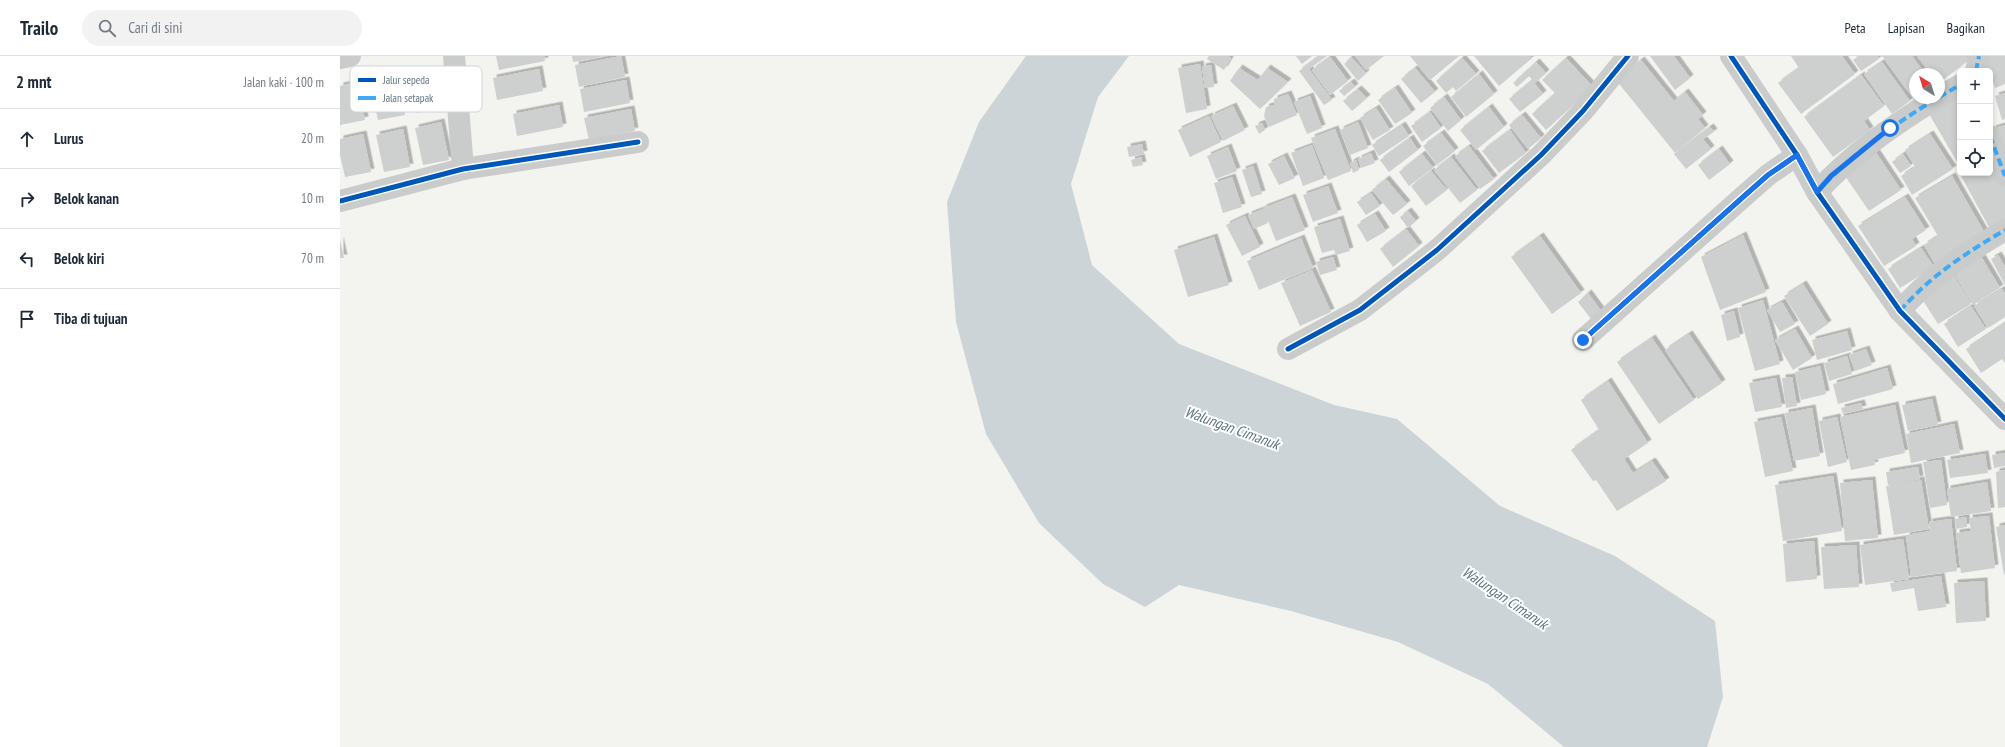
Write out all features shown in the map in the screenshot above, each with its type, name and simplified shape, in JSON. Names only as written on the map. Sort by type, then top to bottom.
[{"type":"street","points":[[340,58],[350,56]]},
{"type":"street","points":[[454,56],[455,66]]},
{"type":"street","points":[[1288,349],[1360,310],[1437,250],[1541,155],[1583,111],[1628,56]]},
{"type":"street","points":[[1731,56],[1797,155],[1817,192],[1900,311],[2005,419]]},
{"type":"street","points":[[1977,68],[1979,56]]},
{"type":"street","points":[[1945,93],[1957,86]]},
{"type":"street","points":[[1817,192],[1831,176],[1890,128],[1927,104]]},
{"type":"street","points":[[459,112],[464,169]]},
{"type":"street","points":[[1992,140],[2005,176]]},
{"type":"street","points":[[340,201],[464,169],[638,142]]},
{"type":"street","points":[[1583,340],[1768,175],[1797,155]]},
{"type":"street","points":[[1900,311],[1916,292],[1950,264],[2005,230]]},
{"type":"water","name":"Walungan Cimanuk","points":[[1026,56],[1129,56],[1098,97],[1071,184],[1092,265],[1179,344],[1334,405],[1397,419],[1500,506],[1615,556],[1715,621],[1723,697],[1707,747],[1564,747],[1488,684],[1398,642],[1291,611],[1179,585],[1145,607],[1103,584],[1039,523],[986,434],[956,322],[947,202],[979,122]]},
{"type":"building","points":[[496,56],[544,56],[545,61],[499,70]]},
{"type":"building","points":[[572,56],[601,56],[601,57],[573,62]]},
{"type":"building","points":[[621,56],[625,77],[579,87],[575,65]]},
{"type":"building","points":[[1209,56],[1228,56],[1231,58],[1224,70],[1207,59]]},
{"type":"building","points":[[1296,56],[1312,56],[1302,64]]},
{"type":"building","points":[[1319,56],[1327,56],[1309,69],[1332,100],[1324,105],[1299,71]]},
{"type":"building","points":[[1355,56],[1384,56],[1366,70]]},
{"type":"building","points":[[1410,56],[1459,56],[1430,80]]},
{"type":"building","points":[[1474,56],[1530,56],[1532,58],[1499,86]]},
{"type":"building","points":[[1650,56],[1674,56],[1690,78],[1675,90]]},
{"type":"building","points":[[1791,56],[1842,56],[1855,74],[1801,114],[1778,83],[1799,68]]},
{"type":"building","points":[[1859,56],[1877,56],[1879,59],[1861,71],[1853,60]]},
{"type":"building","points":[[1882,56],[1912,56],[1921,68],[1909,68],[1909,93]]},
{"type":"building","points":[[1917,56],[1966,56],[1969,60],[1945,78],[1945,68],[1926,68]]},
{"type":"building","points":[[1984,56],[2005,56],[2005,84],[1995,88],[1993,82],[1993,68],[1988,68]]},
{"type":"building","points":[[1330,57],[1348,81],[1330,95],[1312,70]]},
{"type":"building","points":[[1351,57],[1366,73],[1358,81],[1344,64]]},
{"type":"building","points":[[1462,58],[1476,74],[1456,91],[1453,87],[1446,93],[1436,81]]},
{"type":"building","points":[[1566,58],[1593,87],[1546,130],[1532,114],[1555,93],[1542,80]]},
{"type":"building","points":[[1641,60],[1674,101],[1685,92],[1703,115],[1698,119],[1705,128],[1675,153],[1616,80]]},
{"type":"building","points":[[1536,62],[1546,73],[1535,83],[1529,76],[1517,87],[1513,83]]},
{"type":"building","points":[[1882,62],[1909,102],[1892,114],[1864,74]]},
{"type":"building","points":[[1200,64],[1207,109],[1186,113],[1178,68]]},
{"type":"building","points":[[1211,65],[1214,87],[1205,88],[1202,67]]},
{"type":"building","points":[[1239,68],[1258,80],[1267,68],[1288,82],[1260,109],[1230,81]]},
{"type":"building","points":[[1415,68],[1435,92],[1421,103],[1401,79]]},
{"type":"building","points":[[539,69],[543,91],[497,100],[493,78]]},
{"type":"building","points":[[1479,74],[1494,94],[1466,117],[1451,97]]},
{"type":"building","points":[[1861,75],[1884,106],[1864,121],[1870,130],[1833,157],[1804,117]]},
{"type":"building","points":[[626,80],[630,103],[584,112],[580,89]]},
{"type":"building","points":[[1532,80],[1543,94],[1520,112],[1509,99]]},
{"type":"building","points":[[1351,82],[1355,87],[1344,96],[1339,91]]},
{"type":"building","points":[[350,84],[350,112],[363,112],[365,120],[340,125],[340,86]]},
{"type":"building","points":[[1395,88],[1412,113],[1395,124],[1378,100]]},
{"type":"building","points":[[1358,89],[1367,98],[1352,111],[1343,101]]},
{"type":"building","points":[[1954,90],[1957,95],[1957,162],[1925,107],[1930,104],[1945,104],[1945,95]]},
{"type":"building","points":[[2005,93],[2005,119],[2002,120],[1995,96]]},
{"type":"building","points":[[1288,94],[1297,115],[1269,127],[1264,116],[1266,107],[1274,105],[1274,99]]},
{"type":"building","points":[[1310,96],[1322,128],[1307,134],[1294,102]]},
{"type":"building","points":[[1444,97],[1461,120],[1448,131],[1430,108]]},
{"type":"building","points":[[559,105],[563,127],[517,136],[513,114]]},
{"type":"building","points":[[1233,106],[1245,130],[1223,141],[1211,116]]},
{"type":"building","points":[[1489,107],[1504,127],[1476,150],[1460,130]]},
{"type":"building","points":[[1376,108],[1390,130],[1373,140],[1360,118]]},
{"type":"building","points":[[631,109],[635,131],[589,140],[584,118]]},
{"type":"building","points":[[376,112],[404,112],[405,115],[378,120]]},
{"type":"building","points":[[1430,112],[1441,128],[1422,142],[1411,126]]},
{"type":"building","points":[[1522,115],[1541,138],[1528,149],[1509,125]]},
{"type":"building","points":[[1209,116],[1221,142],[1190,157],[1178,130]]},
{"type":"building","points":[[441,122],[449,160],[423,165],[415,128]]},
{"type":"building","points":[[1358,122],[1368,148],[1350,155],[1340,130]]},
{"type":"building","points":[[1262,123],[1265,130],[1259,134],[1255,126]]},
{"type":"building","points":[[1402,125],[1409,136],[1379,156],[1372,145]]},
{"type":"building","points":[[2005,125],[2005,153],[1993,131],[1993,129]]},
{"type":"building","points":[[1710,127],[1714,132],[1703,139],[1711,149],[1686,169],[1674,154]]},
{"type":"building","points":[[403,129],[410,167],[384,172],[376,135]]},
{"type":"building","points":[[1335,129],[1351,171],[1328,180],[1311,138]]},
{"type":"building","points":[[1510,130],[1526,153],[1499,173],[1482,151]]},
{"type":"building","points":[[1441,133],[1455,151],[1437,165],[1423,146]]},
{"type":"building","points":[[363,134],[371,172],[345,177],[340,155],[340,139]]},
{"type":"building","points":[[1930,134],[1953,169],[1912,195],[1901,176],[1915,167],[1905,150]]},
{"type":"building","points":[[1410,138],[1418,150],[1389,172],[1380,160]]},
{"type":"building","points":[[1142,144],[1144,154],[1129,157],[1127,147]]},
{"type":"building","points":[[1312,145],[1324,178],[1303,186],[1291,153]]},
{"type":"building","points":[[1469,146],[1494,179],[1480,189],[1455,156]]},
{"type":"building","points":[[1228,147],[1237,171],[1216,179],[1207,156]]},
{"type":"building","points":[[1873,148],[1901,190],[1869,211],[1841,170]]},
{"type":"building","points":[[1719,149],[1730,164],[1709,180],[1698,165]]},
{"type":"building","points":[[1371,153],[1375,163],[1361,168],[1358,159]]},
{"type":"building","points":[[1422,154],[1433,168],[1409,186],[1399,172]]},
{"type":"building","points":[[1903,154],[1911,166],[1900,173],[1892,162]]},
{"type":"building","points":[[1284,156],[1295,178],[1279,185],[1268,164]]},
{"type":"building","points":[[1141,157],[1143,165],[1133,167],[1131,160]]},
{"type":"building","points":[[1451,157],[1477,190],[1460,203],[1434,170]]},
{"type":"building","points":[[1356,160],[1359,170],[1353,173],[1350,163]]},
{"type":"building","points":[[1253,166],[1262,194],[1251,197],[1242,170]]},
{"type":"building","points":[[1993,166],[2005,188],[2005,221],[1990,229],[1961,176],[1993,176]]},
{"type":"building","points":[[1431,171],[1447,190],[1426,206],[1411,186]]},
{"type":"building","points":[[1952,176],[1986,235],[1935,264],[1924,245],[1938,236],[1915,198]]},
{"type":"building","points":[[1232,177],[1242,207],[1223,213],[1214,183]]},
{"type":"building","points":[[1386,179],[1407,204],[1393,215],[1372,190]]},
{"type":"building","points":[[1328,186],[1338,213],[1313,222],[1303,195]]},
{"type":"building","points":[[1371,193],[1380,206],[1366,215],[1357,202]]},
{"type":"building","points":[[1292,197],[1305,230],[1276,241],[1263,208]]},
{"type":"building","points":[[1905,197],[1926,230],[1912,239],[1916,246],[1884,266],[1858,226]]},
{"type":"building","points":[[1263,209],[1268,223],[1254,229],[1248,215]]},
{"type":"building","points":[[1408,211],[1416,221],[1408,228],[1400,217]]},
{"type":"building","points":[[1375,214],[1386,231],[1367,242],[1357,225]]},
{"type":"building","points":[[1245,216],[1260,247],[1242,256],[1226,225]]},
{"type":"building","points":[[1340,219],[1350,251],[1336,255],[1334,250],[1322,253],[1314,227]]},
{"type":"building","points":[[1406,229],[1419,246],[1393,267],[1380,249]]},
{"type":"building","points":[[1743,235],[1766,292],[1720,310],[1701,257]]},
{"type":"building","points":[[1540,236],[1581,293],[1552,314],[1511,257]]},
{"type":"building","points":[[1214,237],[1229,285],[1188,297],[1174,250]]},
{"type":"building","points":[[1301,238],[1313,268],[1259,290],[1247,261]]},
{"type":"building","points":[[340,240],[344,258],[340,258]]},
{"type":"building","points":[[1921,248],[1934,267],[1900,288],[1888,269]]},
{"type":"building","points":[[1998,255],[2005,267],[2005,285],[1991,259]]},
{"type":"building","points":[[1333,257],[1337,270],[1320,275],[1316,262]]},
{"type":"building","points":[[1982,258],[2000,288],[1973,305],[1955,275]]},
{"type":"building","points":[[1312,270],[1331,312],[1300,326],[1281,283]]},
{"type":"building","points":[[1954,276],[1971,304],[1938,324],[1920,296]]},
{"type":"building","points":[[1803,284],[1828,324],[1810,336],[1784,296]]},
{"type":"building","points":[[2002,289],[2005,294],[2005,317],[1988,328],[1974,306]]},
{"type":"building","points":[[1588,293],[1602,312],[1591,319],[1578,302]]},
{"type":"building","points":[[1763,300],[1780,364],[1755,371],[1738,308]]},
{"type":"building","points":[[1782,302],[1795,324],[1780,332],[1767,310]]},
{"type":"building","points":[[1971,306],[1986,329],[1958,347],[1944,324]]},
{"type":"building","points":[[1734,311],[1740,337],[1727,341],[1721,315]]},
{"type":"building","points":[[2005,323],[2005,363],[2002,359],[1981,373],[1966,349]]},
{"type":"building","points":[[1795,329],[1812,358],[1793,370],[1775,340]]},
{"type":"building","points":[[1847,331],[1852,350],[1817,360],[1812,340]]},
{"type":"building","points":[[1689,334],[1722,383],[1698,399],[1665,350]]},
{"type":"building","points":[[1652,338],[1694,400],[1659,424],[1617,362]]},
{"type":"building","points":[[1866,349],[1872,365],[1855,371],[1849,355]]},
{"type":"building","points":[[1847,356],[1852,374],[1829,381],[1824,363]]},
{"type":"building","points":[[1820,366],[1826,394],[1801,400],[1795,372]]},
{"type":"building","points":[[1887,368],[1893,389],[1838,404],[1833,384]]},
{"type":"building","points":[[1792,377],[1797,406],[1786,408],[1782,378]]},
{"type":"building","points":[[1776,378],[1782,407],[1755,412],[1749,383]]},
{"type":"building","points":[[1608,381],[1648,443],[1624,459],[1633,473],[1652,461],[1666,481],[1617,511],[1596,480],[1593,481],[1571,450],[1599,430],[1581,400]]},
{"type":"building","points":[[1932,399],[1938,425],[1908,431],[1902,405]]},
{"type":"building","points":[[1861,403],[1863,409],[1843,414],[1841,408]]},
{"type":"building","points":[[1895,405],[1905,453],[1874,460],[1875,465],[1851,470],[1840,417]]},
{"type":"building","points":[[1812,408],[1820,456],[1794,461],[1785,413]]},
{"type":"building","points":[[1781,417],[1793,471],[1765,477],[1754,422]]},
{"type":"building","points":[[1837,417],[1847,462],[1828,467],[1819,421]]},
{"type":"building","points":[[1954,424],[1960,453],[1911,463],[1906,434]]},
{"type":"building","points":[[2005,453],[2005,466],[1994,468],[1992,455]]},
{"type":"building","points":[[1985,454],[1988,473],[1950,478],[1947,460]]},
{"type":"building","points":[[1941,460],[1947,505],[1930,508],[1923,462]]},
{"type":"building","points":[[1918,467],[1920,479],[1888,485],[1886,472]]},
{"type":"building","points":[[2005,470],[2005,507],[1998,508],[1996,472]]},
{"type":"building","points":[[1833,476],[1842,531],[1783,541],[1775,485]]},
{"type":"building","points":[[1872,480],[1878,538],[1845,541],[1840,483]]},
{"type":"building","points":[[1921,480],[1929,529],[1894,535],[1886,486]]},
{"type":"building","points":[[1987,482],[1991,511],[1951,517],[1947,489]]},
{"type":"building","points":[[1989,516],[1995,568],[1961,573],[1956,533],[1971,531],[1969,518]]},
{"type":"building","points":[[1966,517],[1967,527],[1956,529],[1955,519]]},
{"type":"building","points":[[1951,519],[1957,571],[1911,577],[1906,535],[1930,531],[1929,522]]},
{"type":"building","points":[[2005,525],[2005,574],[2004,575],[1996,527]]},
{"type":"building","points":[[1903,539],[1909,579],[1865,585],[1860,545]]},
{"type":"building","points":[[1814,541],[1817,579],[1786,582],[1783,544]]},
{"type":"building","points":[[1856,545],[1859,587],[1824,589],[1821,547]]},
{"type":"building","points":[[1941,576],[1946,607],[1918,611],[1914,588],[1892,592],[1890,583]]},
{"type":"building","points":[[1984,581],[1986,621],[1956,623],[1954,583]]},
{"type":"marked path","points":[[1977,68],[1979,56]]},
{"type":"marked path","points":[[1945,94],[1957,87]]},
{"type":"marked path","points":[[1817,192],[1844,165],[1874,141],[1928,104]]},
{"type":"marked path","points":[[1992,140],[2005,176]]},
{"type":"marked path","points":[[1900,311],[1936,276],[1976,247],[2005,230]]},
{"type":"cycle path","points":[[1288,349],[1360,310],[1437,250],[1541,155],[1583,111],[1628,56]]},
{"type":"cycle path","points":[[1731,56],[1797,155],[1817,192],[1900,311],[2005,419]]},
{"type":"cycle path","points":[[340,201],[463,169],[638,142]]},
{"type":"cycle path","points":[[1583,340],[1768,175],[1797,155]]},
{"type":"route","points":[[1583,340],[1686,246],[1768,175],[1797,155],[1817,192],[1831,176],[1890,128]]}]
